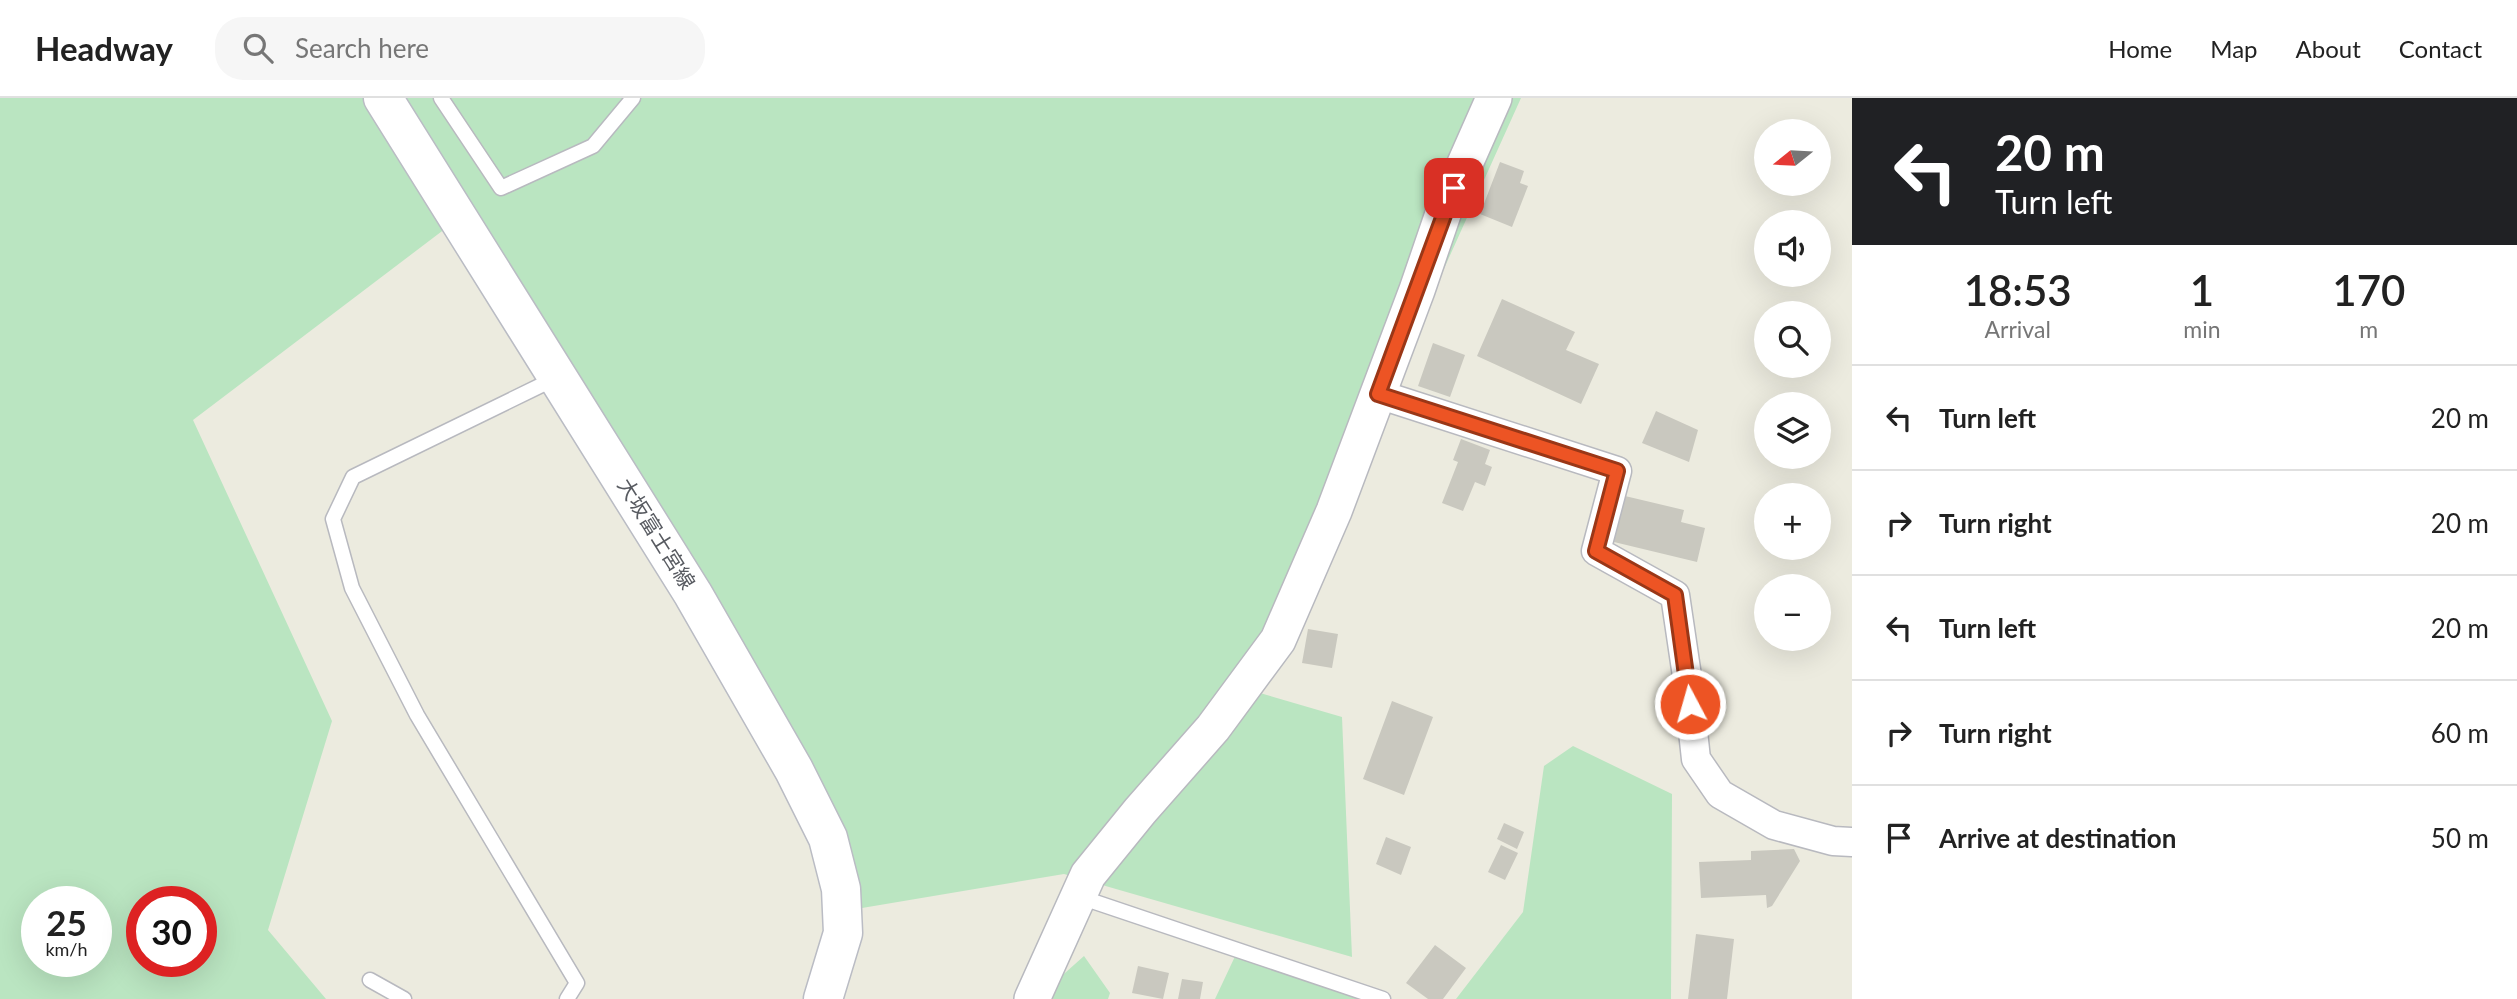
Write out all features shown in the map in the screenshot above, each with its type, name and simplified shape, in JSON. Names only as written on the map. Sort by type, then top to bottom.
[{"type":"main road","name":"大坂富士宮線","points":[[389,100],[693,594],[794,770],[828,838],[841,889],[843,933],[823,999]]},
{"type":"street","points":[[1032,999],[1088,875],[1213,728],[1278,640],[1334,511],[1444,211],[1494,98]]},
{"type":"street","points":[[1378,394],[1617,471],[1596,551],[1675,595],[1696,759],[1720,794],[1774,825],[1833,841],[1852,842]]},
{"type":"lane","points":[[441,98],[501,188],[593,146],[633,98]]},
{"type":"lane","points":[[558,378],[353,477],[333,519],[352,589],[417,715],[577,983],[567,999]]},
{"type":"lane","points":[[1078,896],[1383,999]]},
{"type":"lane","points":[[370,980],[404,999]]},
{"type":"green space","points":[[0,98],[1521,98],[1327,528],[1243,688],[1342,717],[1352,957],[1064,874],[862,908],[458,219],[193,420],[332,721],[268,930],[326,999],[0,999]]},
{"type":"green space","points":[[1573,746],[1672,794],[1671,999],[1456,999],[1523,912],[1544,766]]},
{"type":"green space","points":[[1238,950],[1379,999],[1215,999]]},
{"type":"green space","points":[[1084,956],[1110,993],[1108,999],[1052,999],[1056,981]]},
{"type":"building","points":[[1500,162],[1524,171],[1520,183],[1528,186],[1512,227],[1480,214]]},
{"type":"building","points":[[1502,299],[1575,332],[1566,350],[1599,364],[1581,404],[1477,356]]},
{"type":"building","points":[[1433,343],[1465,355],[1450,397],[1418,386]]},
{"type":"building","points":[[1656,411],[1698,430],[1689,462],[1642,443]]},
{"type":"building","points":[[1461,439],[1490,450],[1485,464],[1492,467],[1485,486],[1475,482],[1463,511],[1442,503],[1458,462],[1453,460]]},
{"type":"building","points":[[1625,496],[1684,510],[1681,522],[1705,528],[1697,562],[1614,542]]},
{"type":"building","points":[[1308,629],[1338,634],[1332,668],[1302,663]]},
{"type":"building","points":[[1392,701],[1433,717],[1404,795],[1363,779]]},
{"type":"building","points":[[1504,823],[1524,832],[1517,849],[1497,839]]},
{"type":"building","points":[[1386,837],[1411,847],[1401,875],[1376,864]]},
{"type":"building","points":[[1501,845],[1518,853],[1505,880],[1488,872]]},
{"type":"building","points":[[1794,849],[1800,861],[1772,906],[1767,908],[1766,895],[1701,898],[1699,862],[1751,860],[1751,851]]},
{"type":"building","points":[[1696,934],[1734,939],[1727,999],[1688,999]]},
{"type":"building","points":[[1435,945],[1466,968],[1443,999],[1428,999],[1406,983]]},
{"type":"building","points":[[1138,966],[1169,973],[1163,999],[1132,993]]},
{"type":"building","points":[[1182,979],[1203,982],[1200,999],[1178,999]]},
{"type":"route","points":[[1454,188],[1378,394],[1617,471],[1596,551],[1675,595],[1690,704]]}]
